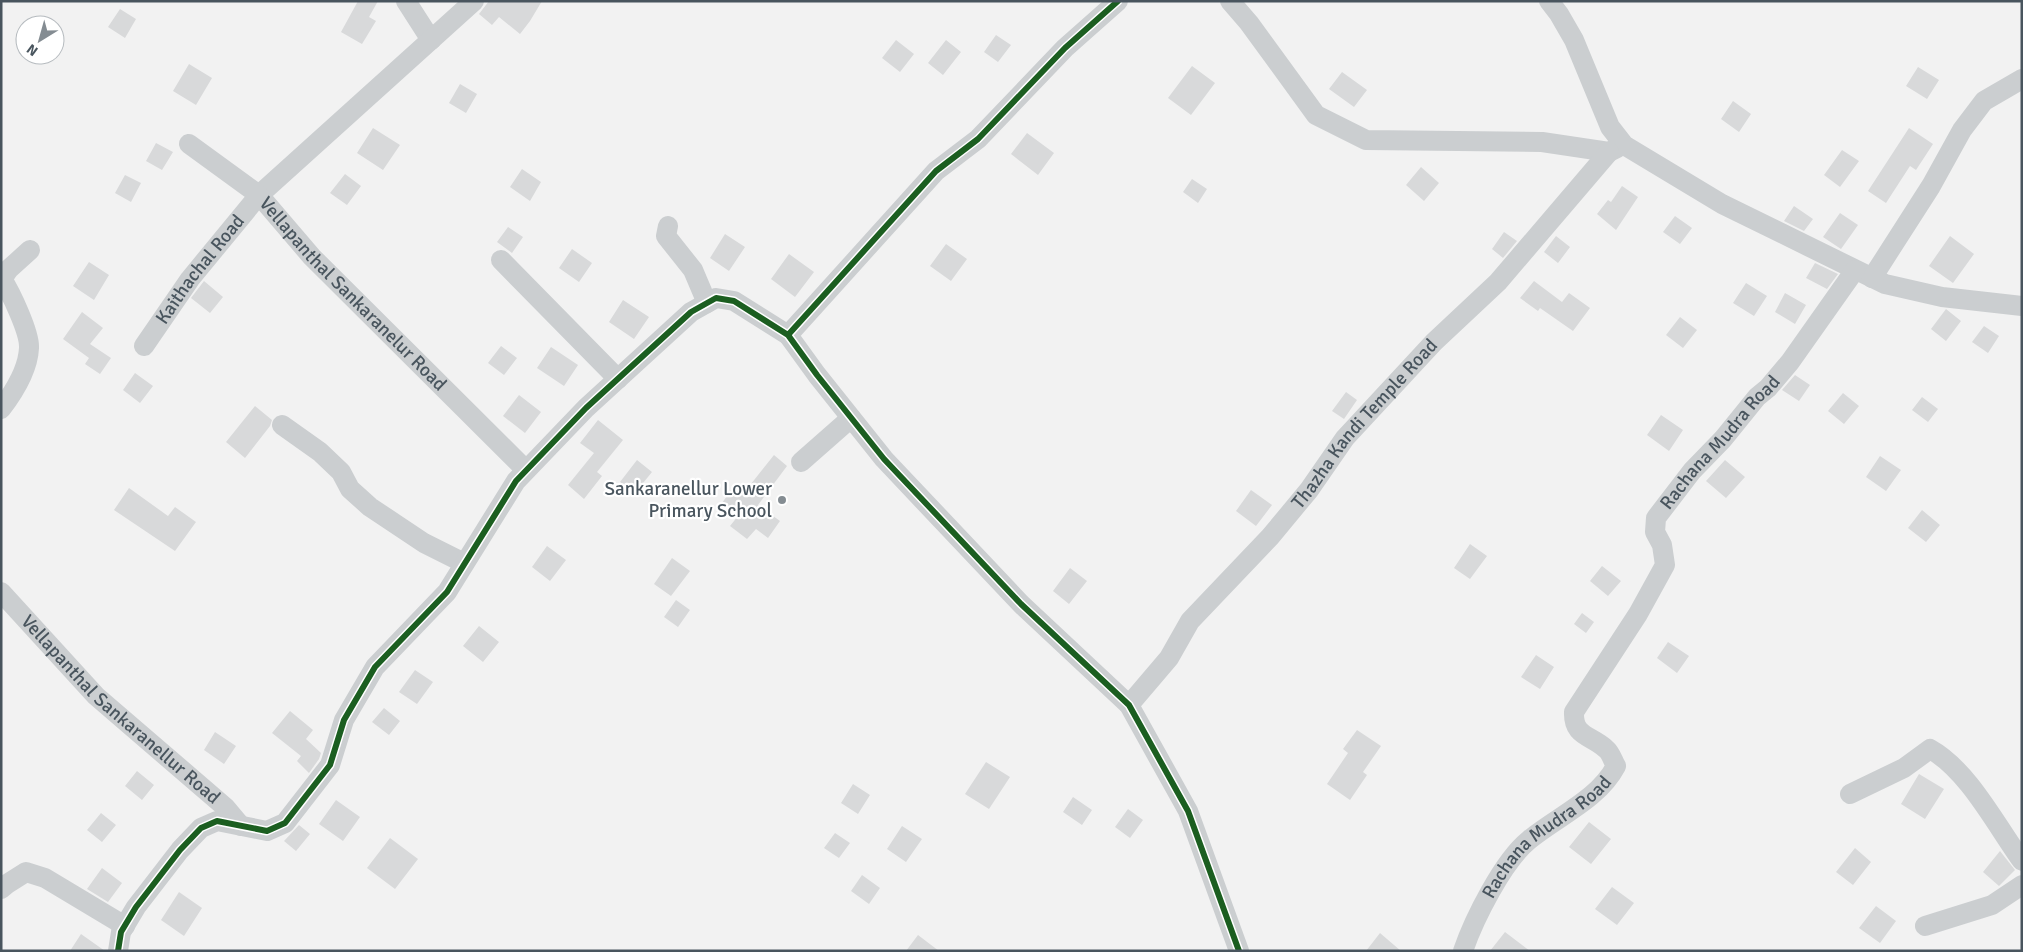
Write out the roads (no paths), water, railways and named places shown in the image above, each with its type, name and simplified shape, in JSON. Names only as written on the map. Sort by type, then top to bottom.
[{"type":"street","points":[[406,1],[431,40]]},
{"type":"street","name":"Vellapanthal Sankaranelur Road","points":[[474,1],[374,93],[258,195],[312,257],[526,470]]},
{"type":"street","points":[[788,335],[936,171],[978,139],[1065,48],[1118,1]]},
{"type":"street","points":[[1230,1],[1250,24],[1316,115],[1366,140],[1542,142],[1616,148],[1722,204],[1884,284],[1942,298],[2022,306]]},
{"type":"street","points":[[1549,1],[1574,40],[1610,127],[1616,148]]},
{"type":"street","points":[[1864,274],[1931,186],[1962,130],[1984,102],[2022,79]]},
{"type":"street","points":[[189,144],[258,195]]},
{"type":"street","name":"Thazha Kandi Temple Road","points":[[1129,705],[1169,658],[1190,621],[1270,537],[1308,490],[1345,438],[1434,342],[1498,282],[1616,148]]},
{"type":"street","name":"Kaithachal Road","points":[[144,346],[190,279],[258,195]]},
{"type":"street","points":[[668,226],[666,236],[693,270],[708,303]]},
{"type":"street","points":[[1,408],[25,368],[30,347],[10,290],[2,279],[9,269],[30,250]]},
{"type":"street","points":[[501,260],[618,379]]},
{"type":"street","name":"Rachana Mudra Road","points":[[1463,951],[1473,924],[1500,876],[1527,841],[1608,781],[1616,766],[1607,750],[1580,732],[1574,724],[1574,712],[1638,614],[1665,565],[1662,545],[1655,532],[1656,518],[1692,471],[1723,439],[1757,397],[1768,388],[1864,274]]},
{"type":"street","points":[[118,951],[121,932],[136,907],[180,850],[201,828],[218,821],[266,831],[285,823],[330,765],[344,720],[375,667],[447,592],[516,481],[586,408],[691,312],[716,298],[734,301],[788,335],[884,460],[1021,604],[1129,705],[1188,812],[1239,951]]},
{"type":"street","points":[[802,462],[851,418]]},
{"type":"street","points":[[282,425],[320,452],[341,472],[350,489],[370,507],[424,543],[464,563]]},
{"type":"street","name":"Vellapanthal Sankaranellur Road","points":[[1,592],[96,696],[225,807],[241,826]]},
{"type":"street","points":[[1850,794],[1904,768],[1930,749],[1943,756],[1966,780],[2022,861]]},
{"type":"street","points":[[1,889],[26,872],[45,878],[125,926]]},
{"type":"street","points":[[1924,926],[1992,905],[2022,885]]},
{"type":"place","name":"Sankaranellur Lower Primary School","points":[[782,500]]}]
